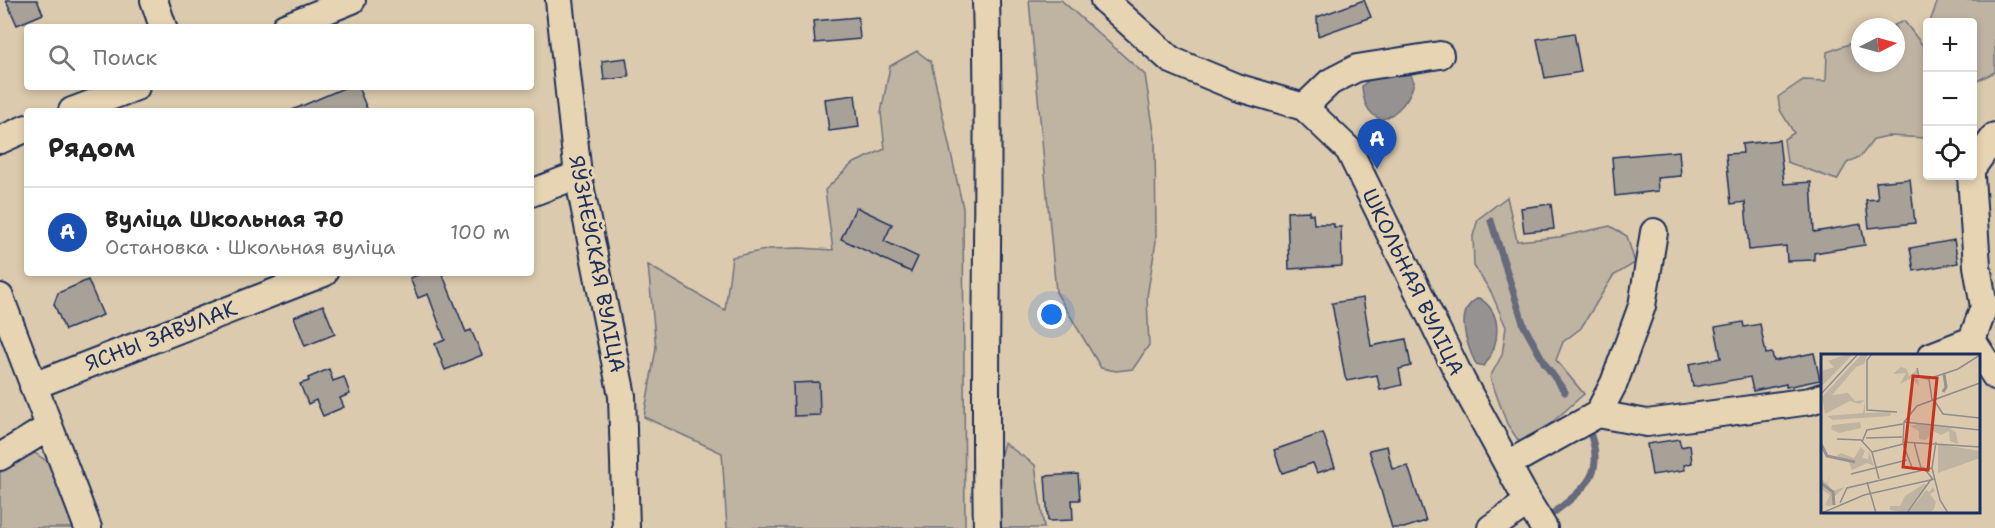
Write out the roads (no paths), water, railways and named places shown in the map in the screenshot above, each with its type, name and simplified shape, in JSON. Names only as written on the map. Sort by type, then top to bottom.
[{"type":"street","points":[[154,0],[162,24]]},
{"type":"street","points":[[292,24],[352,0]]},
{"type":"street","name":"ЯЎЗНЕЎСКАЯ ВУЛІЦА","points":[[559,0],[578,175],[622,396],[626,528]]},
{"type":"street","points":[[986,0],[987,528]]},
{"type":"street","name":"ШКОЛЬНАЯ ВУЛІЦА","points":[[1104,0],[1171,60],[1236,87],[1304,107],[1349,150],[1462,381],[1544,528]]},
{"type":"street","points":[[1304,107],[1330,82],[1357,68],[1440,55]]},
{"type":"street","points":[[80,108],[128,90]]},
{"type":"street","points":[[0,140],[24,129]]},
{"type":"street","points":[[1977,161],[1995,136]]},
{"type":"street","points":[[534,192],[578,175]]},
{"type":"street","points":[[1936,354],[1972,340],[1984,307],[1977,266],[1971,180]]},
{"type":"street","points":[[1508,464],[1598,414],[1614,382],[1642,306],[1654,232]]},
{"type":"street","name":"ЯСНЫ ЗАВУЛАК","points":[[33,386],[316,276]]},
{"type":"street","points":[[0,297],[88,528]]},
{"type":"street","points":[[1972,340],[1995,376]]},
{"type":"street","points":[[1598,414],[1647,423],[1810,402],[1821,397]]},
{"type":"street","points":[[0,457],[49,427]]},
{"type":"street","points":[[1491,528],[1528,502]]},
{"type":"waterway","points":[[1491,221],[1524,326],[1545,364],[1565,392]]},
{"type":"waterway","points":[[1552,514],[1575,495],[1591,477],[1595,455],[1587,426]]},
{"type":"place","name":"Вуліца Школьная 70","points":[[1377,169]]}]
